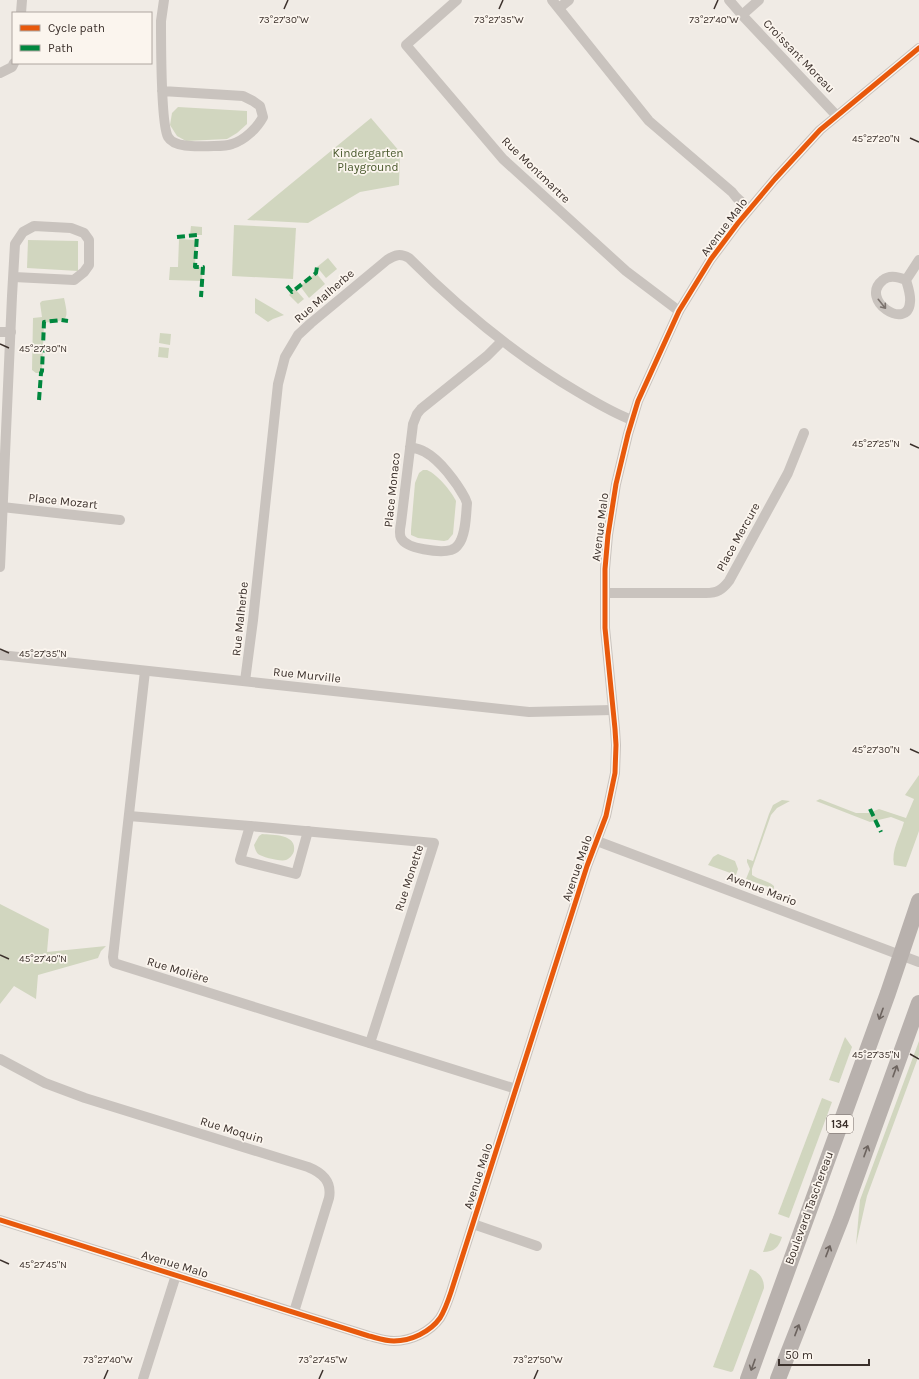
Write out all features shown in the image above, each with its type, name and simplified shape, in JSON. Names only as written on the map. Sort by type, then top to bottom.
[{"type":"main road","name":"Boulevard Taschereau","points":[[748,1379],[890,988],[919,901]]},
{"type":"main road","name":"134","points":[[778,1379],[841,1219],[919,1003]]},
{"type":"street","points":[[21,12],[22,0]]},
{"type":"street","points":[[162,91],[243,96],[260,106],[263,117],[258,126],[241,140],[231,145],[184,146],[174,142],[168,137],[165,124],[162,91],[161,21],[164,0]]},
{"type":"street","name":"Rue Montmartre","points":[[457,0],[406,45],[503,159],[626,271],[679,311]]},
{"type":"street","points":[[552,0],[649,121],[732,192],[749,209]]},
{"type":"street","points":[[559,8],[569,0]]},
{"type":"street","name":"Croissant Moreau","points":[[729,0],[742,16],[836,115]]},
{"type":"street","points":[[742,16],[759,0]]},
{"type":"street","name":"Avenue Malo","points":[[0,1220],[385,1340],[402,1340],[419,1335],[435,1324],[444,1311],[587,866],[606,816],[615,774],[616,745],[606,649],[605,593],[608,541],[619,468],[638,401],[679,311],[711,259],[749,209],[775,178],[820,130],[836,115],[919,48]]},
{"type":"street","points":[[0,73],[12,67],[14,64]]},
{"type":"street","points":[[0,567],[15,244],[23,232],[34,226],[70,228],[84,233],[89,240],[89,264],[84,272],[74,280],[14,277]]},
{"type":"street","name":"Rue Malherbe","points":[[246,681],[278,384],[285,357],[294,342],[311,323],[394,256],[399,254],[409,258],[458,304],[502,340],[565,384],[614,413],[632,420]]},
{"type":"street","points":[[906,280],[919,260]]},
{"type":"street","points":[[0,332],[11,332]]},
{"type":"street","name":"Place Monaco","points":[[410,447],[426,452],[433,458],[465,498],[467,503],[463,536],[457,547],[452,550],[445,551],[416,548],[405,543],[401,538],[400,532],[410,447],[413,424],[417,414],[488,356],[502,340]]},
{"type":"street","name":"Place Mercure","points":[[605,593],[714,593],[720,590],[729,581],[784,480],[793,462],[804,433]]},
{"type":"street","name":"Place Mozart","points":[[2,507],[120,520]]},
{"type":"street","name":"Rue Murville","points":[[0,655],[529,712],[612,710]]},
{"type":"street","name":"Rue Molière","points":[[146,671],[113,957],[114,963],[516,1089]]},
{"type":"street","name":"Rue Monette","points":[[129,816],[434,843],[370,1043]]},
{"type":"street","points":[[250,826],[240,860],[296,874],[308,831]]},
{"type":"street","name":"Avenue Mario","points":[[597,841],[919,962]]},
{"type":"street","name":"Rue Moquin","points":[[0,1059],[45,1082],[85,1098],[308,1168],[322,1174],[329,1186],[329,1198],[294,1312]]},
{"type":"street","name":"Avenue Malo","points":[[473,1224],[537,1246]]},
{"type":"street","points":[[143,1379],[176,1275]]},
{"type":"green space","points":[[178,107],[247,111],[247,124],[227,139],[186,141],[177,136],[170,125],[172,113]]},
{"type":"green space","name":"Kindergarten Playground","points":[[371,118],[400,152],[399,185],[360,192],[308,223],[247,220]]},
{"type":"green space","points":[[234,225],[296,228],[293,279],[232,276]]},
{"type":"green space","points":[[191,226],[202,227],[202,235],[190,235]]},
{"type":"green space","points":[[179,239],[196,240],[195,267],[203,267],[202,281],[169,280],[170,267],[178,267]]},
{"type":"green space","points":[[28,240],[78,241],[78,271],[27,268]]},
{"type":"green space","points":[[328,258],[337,269],[326,278],[317,267]]},
{"type":"green space","points":[[316,273],[325,284],[309,298],[300,286]]},
{"type":"green space","points":[[295,289],[304,299],[298,304],[289,295]]},
{"type":"green space","points":[[64,298],[66,316],[64,319],[44,323],[42,371],[41,373],[36,373],[32,370],[33,318],[42,317],[40,303],[42,301]]},
{"type":"green space","points":[[255,298],[284,315],[268,322],[255,313]]},
{"type":"green space","points":[[160,333],[171,334],[170,345],[159,343]]},
{"type":"green space","points":[[159,347],[169,348],[168,358],[158,357]]},
{"type":"green space","points":[[423,470],[431,472],[439,479],[451,492],[456,501],[453,534],[448,540],[444,541],[418,538],[411,535],[415,483],[419,473]]},
{"type":"green space","points":[[919,775],[919,831],[906,867],[894,865],[893,859],[904,822],[891,817],[870,822],[816,801],[820,799],[856,813],[869,813],[879,809],[906,818],[914,799],[905,795]]},
{"type":"green space","points":[[782,800],[790,801],[777,808],[771,815],[752,869],[752,875],[771,884],[774,886],[774,889],[746,879],[750,869],[747,859],[753,861],[773,805]]},
{"type":"green space","points":[[262,834],[283,836],[292,841],[294,851],[290,858],[280,860],[267,858],[258,854],[254,845],[259,836]]},
{"type":"green space","points":[[718,854],[735,861],[738,869],[736,875],[708,865],[713,857]]},
{"type":"green space","points":[[0,904],[49,929],[47,952],[106,946],[101,951],[98,958],[38,975],[36,999],[14,986],[0,1004]]},
{"type":"green space","points":[[845,1037],[852,1047],[839,1083],[829,1080]]},
{"type":"green space","points":[[919,1041],[919,1055],[867,1196],[856,1245],[860,1200]]},
{"type":"green space","points":[[822,1098],[832,1102],[789,1218],[778,1214]]},
{"type":"green space","points":[[770,1233],[782,1237],[781,1241],[773,1250],[763,1252]]},
{"type":"green space","points":[[750,1269],[760,1276],[763,1281],[764,1288],[733,1371],[731,1372],[713,1367]]},
{"type":"marked path","points":[[177,237],[197,235],[195,267],[203,267],[201,297]]},
{"type":"marked path","points":[[287,286],[292,292],[316,273],[317,267]]},
{"type":"marked path","points":[[39,400],[44,322],[61,320],[68,321]]},
{"type":"marked path","points":[[870,809],[881,832]]},
{"type":"cycle path","points":[[0,1220],[384,1340],[400,1341],[420,1335],[431,1328],[440,1318],[451,1292],[587,866],[606,816],[615,773],[616,745],[605,628],[605,569],[608,535],[616,484],[628,434],[638,401],[679,311],[711,259],[738,223],[775,179],[820,130],[919,48]]}]
